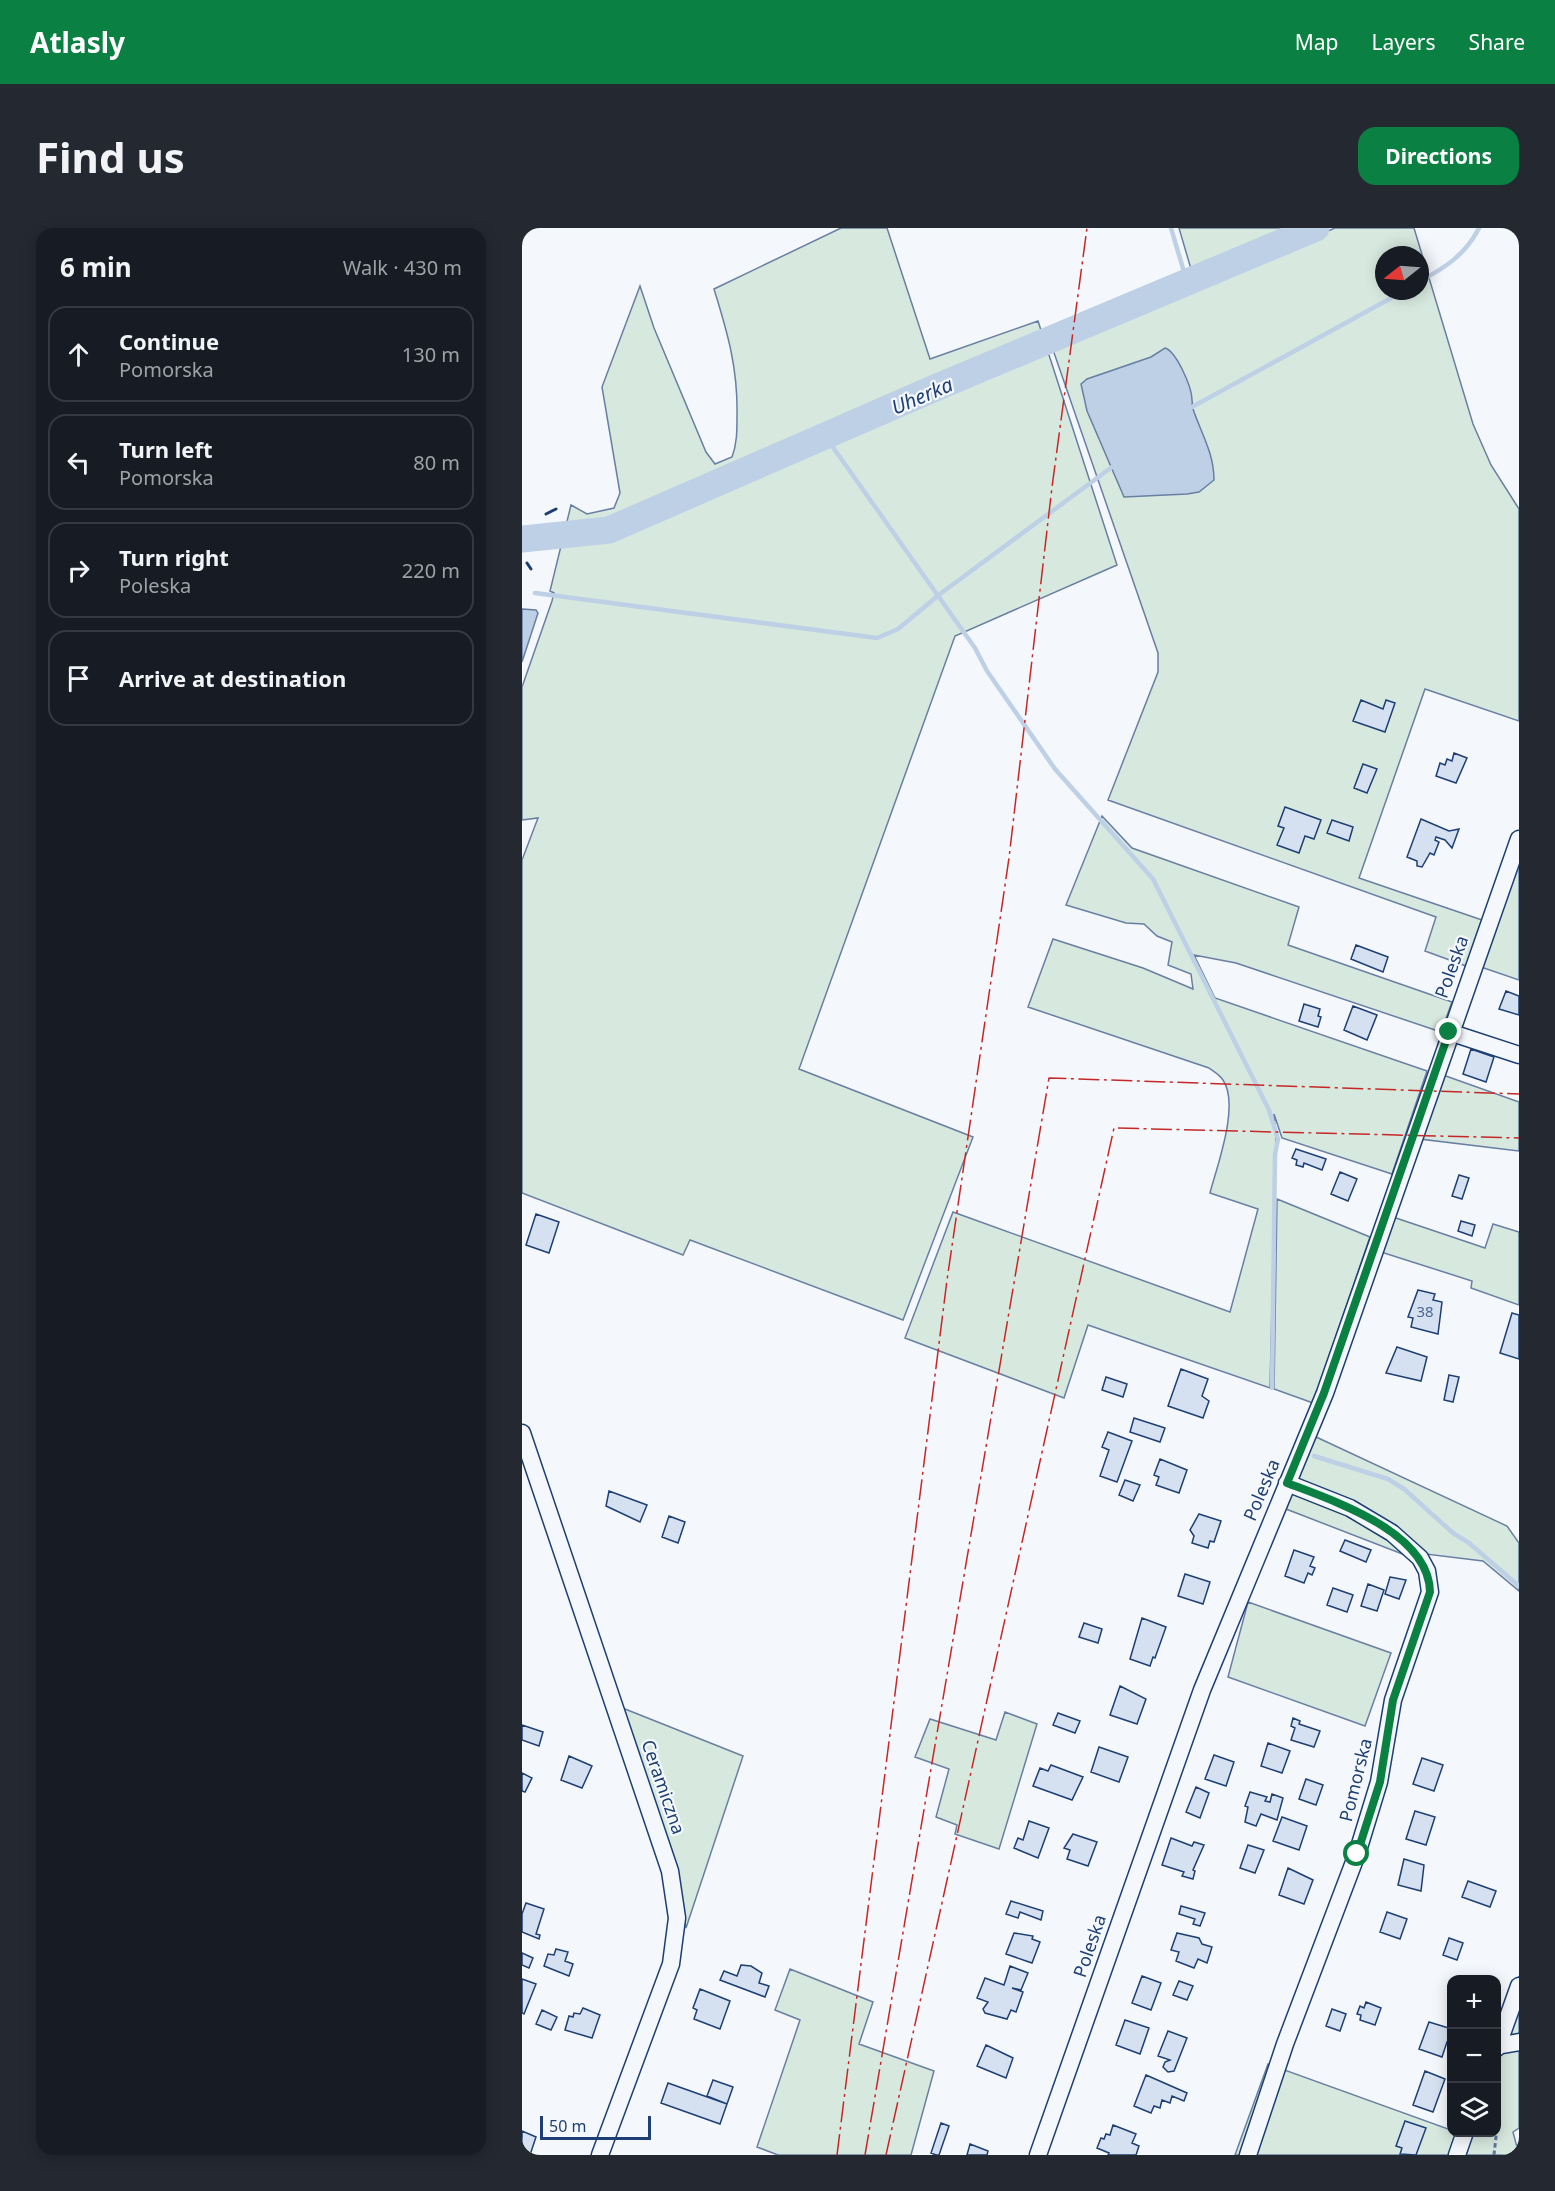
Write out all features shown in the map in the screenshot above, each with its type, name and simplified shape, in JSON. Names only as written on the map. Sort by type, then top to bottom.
[{"type":"street","name":"Poleska","points":[[1038,2155],[1178,1755],[1240,1591],[1324,1393],[1449,1032],[1519,839]]},
{"type":"street","points":[[1449,1032],[1519,1056]]},
{"type":"street","name":"Ceramiczna","points":[[522,1433],[582,1618],[661,1839],[676,1898],[677,1932],[671,1964],[600,2155]]},
{"type":"street","name":"Pomorska","points":[[1248,2155],[1285,2044],[1357,1854],[1380,1782],[1393,1700],[1430,1592],[1427,1571],[1420,1558],[1392,1533],[1350,1508],[1287,1483]]},
{"type":"street","points":[[1501,2036],[1519,1986]]},
{"type":"street","points":[[1501,2046],[1519,2042]]},
{"type":"street","points":[[1457,2155],[1464,2137]]},
{"type":"path","points":[[1494,2155],[1496,2137]]},
{"type":"shaded area","points":[[841,228],[887,228],[930,359],[1038,321],[1117,565],[955,636],[799,1069],[973,1137],[903,1320],[690,1240],[683,1255],[522,1193],[522,860],[538,818],[522,820],[522,687],[552,601],[554,593],[550,591],[571,505],[587,514],[614,508],[620,493],[602,387],[640,286],[654,328],[706,452],[715,464],[732,457],[737,432],[736,383],[728,337],[714,289]]},
{"type":"shaded area","points":[[1179,228],[1294,228],[1191,269]]},
{"type":"shaded area","points":[[1335,228],[1414,228],[1419,246],[1375,246],[1375,300],[1429,300],[1429,278],[1473,424],[1491,465],[1519,509],[1519,721],[1425,689],[1359,878],[1482,920],[1466,966],[1425,951],[1436,917],[1108,800],[1158,672],[1158,653],[1052,347]]},
{"type":"shaded area","points":[[1102,816],[1132,848],[1299,907],[1288,945],[1452,1002],[1441,1032],[1236,963],[1194,955],[1215,998],[1427,1071],[1392,1174],[1282,1138],[1274,1114],[1276,1139],[1270,1388],[1088,1325],[1064,1398],[905,1338],[953,1212],[1230,1312],[1258,1209],[1210,1193],[1226,1136],[1228,1120],[1228,1091],[1223,1080],[1209,1068],[1028,1007],[1053,939],[1143,968],[1193,989],[1191,974],[1168,965],[1172,942],[1157,936],[1144,924],[1126,923],[1066,905]]},
{"type":"shaded area","points":[[1519,854],[1519,980],[1481,967]]},
{"type":"shaded area","points":[[1443,1075],[1519,1102],[1519,1151],[1420,1139]]},
{"type":"shaded area","points":[[1277,1199],[1370,1237],[1313,1403],[1274,1389]]},
{"type":"shaded area","points":[[1393,1217],[1485,1248],[1493,1224],[1519,1232],[1519,1305],[1471,1288],[1472,1281],[1381,1252]]},
{"type":"shaded area","points":[[1314,1436],[1507,1526],[1519,1543],[1519,1591],[1483,1561],[1426,1554],[1423,1562],[1286,1509]]},
{"type":"shaded area","points":[[1248,1602],[1391,1653],[1365,1726],[1228,1677]]},
{"type":"shaded area","points":[[620,1707],[743,1756],[686,1928],[671,1848]]},
{"type":"shaded area","points":[[1005,1712],[1037,1724],[999,1849],[955,1834],[957,1825],[936,1817],[949,1769],[915,1757],[930,1719],[996,1740]]},
{"type":"shaded area","points":[[790,1969],[873,2002],[859,2044],[934,2071],[911,2155],[778,2155],[757,2147],[800,2020],[775,2010]]},
{"type":"shaded area","points":[[1519,1976],[1519,2128],[1513,2132],[1519,2155],[1464,2155],[1471,2137],[1501,2137],[1501,2032]]},
{"type":"shaded area","points":[[1268,2064],[1447,2129],[1447,2137],[1457,2137],[1451,2155],[1235,2155]]},
{"type":"water","points":[[1165,348],[1174,356],[1186,379],[1193,409],[1209,452],[1214,480],[1199,492],[1124,497],[1087,411],[1081,384],[1087,379],[1151,357]]},
{"type":"water","points":[[522,609],[536,610],[538,613],[522,662]]},
{"type":"building","points":[[1361,700],[1383,709],[1386,700],[1395,703],[1385,732],[1353,721]]},
{"type":"building","points":[[1454,753],[1467,758],[1456,783],[1436,776],[1440,763],[1445,765],[1447,759],[1452,761]]},
{"type":"building","points":[[1363,764],[1377,769],[1367,793],[1354,788]]},
{"type":"building","points":[[1285,807],[1321,820],[1314,839],[1305,836],[1299,853],[1277,845],[1284,828],[1278,826]]},
{"type":"building","points":[[1421,819],[1449,831],[1459,829],[1452,848],[1445,840],[1436,837],[1435,840],[1439,842],[1434,855],[1430,853],[1422,867],[1417,866],[1417,861],[1407,857]]},
{"type":"building","points":[[1332,820],[1353,827],[1349,841],[1327,833]]},
{"type":"building","points":[[1356,945],[1388,957],[1383,972],[1351,959]]},
{"type":"building","points":[[1506,991],[1519,996],[1519,1015],[1499,1009]]},
{"type":"building","points":[[1304,1004],[1320,1009],[1318,1016],[1321,1017],[1318,1027],[1299,1021]]},
{"type":"building","points":[[1353,1006],[1377,1015],[1367,1040],[1344,1030]]},
{"type":"building","points":[[1471,1049],[1494,1057],[1486,1082],[1463,1074]]},
{"type":"building","points":[[1296,1149],[1326,1159],[1322,1170],[1304,1163],[1303,1167],[1296,1165],[1297,1160],[1292,1158]]},
{"type":"building","points":[[1340,1172],[1357,1179],[1348,1201],[1331,1194]]},
{"type":"building","points":[[1459,1175],[1469,1178],[1462,1199],[1452,1196]]},
{"type":"building","points":[[536,1214],[559,1222],[549,1253],[526,1245]]},
{"type":"building","points":[[1461,1221],[1475,1225],[1472,1236],[1458,1231]]},
{"type":"building","points":[[1418,1290],[1435,1294],[1433,1300],[1442,1302],[1438,1334],[1411,1327],[1413,1318],[1408,1317]]},
{"type":"building","points":[[1512,1313],[1519,1315],[1519,1359],[1500,1353]]},
{"type":"building","points":[[1397,1347],[1427,1357],[1421,1381],[1386,1373]]},
{"type":"building","points":[[1181,1369],[1208,1379],[1202,1396],[1209,1401],[1203,1418],[1168,1406]]},
{"type":"building","points":[[1449,1375],[1459,1377],[1453,1402],[1444,1400]]},
{"type":"building","points":[[1106,1377],[1127,1384],[1123,1397],[1102,1390]]},
{"type":"building","points":[[1134,1418],[1165,1428],[1160,1442],[1130,1432]]},
{"type":"building","points":[[1108,1432],[1132,1441],[1117,1482],[1100,1476],[1109,1450],[1102,1447]]},
{"type":"building","points":[[1160,1459],[1187,1470],[1179,1493],[1156,1485],[1159,1477],[1154,1475]]},
{"type":"building","points":[[1125,1480],[1140,1485],[1133,1501],[1119,1495]]},
{"type":"building","points":[[609,1491],[647,1505],[640,1522],[606,1506]]},
{"type":"building","points":[[1199,1514],[1221,1521],[1214,1542],[1210,1541],[1208,1548],[1192,1543],[1194,1536],[1190,1530]]},
{"type":"building","points":[[669,1516],[685,1522],[678,1543],[662,1537]]},
{"type":"building","points":[[1345,1540],[1371,1550],[1366,1562],[1340,1551]]},
{"type":"building","points":[[1294,1550],[1314,1557],[1310,1566],[1315,1568],[1312,1575],[1308,1573],[1304,1583],[1285,1576]]},
{"type":"building","points":[[1185,1574],[1210,1582],[1203,1604],[1178,1596]]},
{"type":"building","points":[[1390,1577],[1406,1580],[1399,1599],[1385,1594]]},
{"type":"building","points":[[1368,1584],[1384,1590],[1377,1611],[1361,1606]]},
{"type":"building","points":[[1333,1588],[1353,1595],[1347,1612],[1327,1605]]},
{"type":"building","points":[[1142,1618],[1166,1627],[1150,1666],[1130,1659]]},
{"type":"building","points":[[1084,1623],[1102,1629],[1098,1643],[1079,1637]]},
{"type":"building","points":[[1120,1686],[1146,1699],[1137,1724],[1110,1715]]},
{"type":"building","points":[[1058,1713],[1080,1721],[1075,1733],[1053,1725]]},
{"type":"building","points":[[1293,1718],[1300,1721],[1299,1724],[1320,1731],[1314,1747],[1291,1740],[1295,1728],[1291,1726]]},
{"type":"building","points":[[522,1725],[543,1732],[539,1746],[522,1740]]},
{"type":"building","points":[[1268,1743],[1290,1751],[1282,1773],[1261,1766]]},
{"type":"building","points":[[1099,1747],[1128,1757],[1119,1782],[1091,1772]]},
{"type":"building","points":[[1214,1755],[1234,1762],[1226,1786],[1205,1779]]},
{"type":"building","points":[[569,1756],[592,1766],[582,1788],[561,1780]]},
{"type":"building","points":[[1422,1758],[1443,1765],[1434,1791],[1413,1784]]},
{"type":"building","points":[[1051,1765],[1083,1777],[1072,1800],[1033,1786],[1040,1768],[1048,1771]]},
{"type":"building","points":[[522,1773],[532,1778],[525,1792],[522,1791]]},
{"type":"building","points":[[1306,1779],[1323,1785],[1316,1805],[1299,1799]]},
{"type":"building","points":[[1196,1787],[1209,1793],[1200,1818],[1186,1812]]},
{"type":"building","points":[[1250,1792],[1267,1797],[1265,1801],[1270,1802],[1272,1794],[1283,1798],[1277,1820],[1261,1814],[1256,1826],[1245,1822],[1248,1807],[1245,1806]]},
{"type":"building","points":[[1415,1811],[1435,1817],[1426,1845],[1406,1839]]},
{"type":"building","points":[[1282,1817],[1307,1826],[1299,1850],[1273,1841]]},
{"type":"building","points":[[1029,1821],[1049,1828],[1038,1858],[1014,1848],[1018,1838],[1023,1840]]},
{"type":"building","points":[[1073,1834],[1097,1842],[1088,1866],[1067,1859],[1070,1850],[1064,1848]]},
{"type":"building","points":[[1171,1838],[1192,1846],[1194,1842],[1204,1845],[1193,1870],[1195,1871],[1193,1879],[1182,1876],[1184,1872],[1162,1865]]},
{"type":"building","points":[[1248,1845],[1264,1850],[1255,1873],[1240,1868]]},
{"type":"building","points":[[1404,1859],[1424,1865],[1421,1891],[1398,1885]]},
{"type":"building","points":[[1288,1868],[1313,1880],[1304,1904],[1279,1895]]},
{"type":"building","points":[[1468,1881],[1496,1891],[1490,1907],[1462,1897]]},
{"type":"building","points":[[1011,1901],[1043,1911],[1041,1920],[1020,1912],[1018,1918],[1006,1914]]},
{"type":"building","points":[[526,1903],[544,1909],[536,1934],[540,1935],[539,1939],[522,1932],[522,1914]]},
{"type":"building","points":[[1181,1906],[1205,1913],[1200,1926],[1193,1924],[1195,1919],[1179,1914]]},
{"type":"building","points":[[1387,1912],[1407,1919],[1400,1939],[1380,1932]]},
{"type":"building","points":[[1014,1933],[1033,1936],[1032,1939],[1040,1942],[1032,1963],[1006,1954]]},
{"type":"building","points":[[1177,1933],[1199,1938],[1202,1944],[1212,1947],[1207,1963],[1198,1959],[1194,1968],[1176,1961],[1179,1952],[1171,1950]]},
{"type":"building","points":[[1449,1938],[1463,1943],[1457,1960],[1443,1955]]},
{"type":"building","points":[[556,1949],[568,1952],[565,1961],[573,1964],[569,1976],[544,1966],[548,1954],[554,1955]]},
{"type":"building","points":[[522,1953],[533,1958],[529,1968],[522,1965]]},
{"type":"building","points":[[741,1965],[751,1966],[762,1973],[759,1983],[769,1986],[765,1997],[720,1980],[724,1971],[737,1976]]},
{"type":"building","points":[[1010,1966],[1028,1973],[1021,1990],[1012,1988],[1023,1992],[1016,2012],[1011,2010],[1007,2019],[985,2013],[983,2009],[988,2002],[977,1998],[985,1978],[1004,1985]]},
{"type":"building","points":[[1142,1976],[1161,1983],[1151,2010],[1132,2003]]},
{"type":"building","points":[[522,1979],[536,1984],[524,2014],[522,2013]]},
{"type":"building","points":[[1179,1981],[1193,1986],[1187,2000],[1173,1995]]},
{"type":"building","points":[[700,1989],[730,2001],[720,2029],[694,2019],[697,2010],[693,2008]]},
{"type":"building","points":[[1366,2002],[1381,2008],[1375,2025],[1360,2020],[1361,2015],[1357,2014],[1360,2006],[1364,2008]]},
{"type":"building","points":[[583,2008],[600,2015],[592,2038],[565,2030],[569,2016],[573,2017],[574,2013],[580,2014]]},
{"type":"building","points":[[1332,2009],[1346,2014],[1340,2031],[1326,2026]]},
{"type":"building","points":[[542,2010],[557,2017],[551,2030],[536,2024]]},
{"type":"building","points":[[1125,2020],[1149,2028],[1140,2054],[1116,2045]]},
{"type":"building","points":[[1429,2022],[1447,2027],[1447,2042],[1442,2057],[1419,2049]]},
{"type":"building","points":[[1168,2031],[1187,2038],[1174,2071],[1168,2072],[1163,2067],[1165,2062],[1170,2060],[1158,2056]]},
{"type":"building","points":[[986,2045],[1013,2058],[1006,2078],[977,2066]]},
{"type":"building","points":[[1425,2071],[1445,2079],[1433,2112],[1413,2105]]},
{"type":"building","points":[[1146,2075],[1187,2093],[1184,2101],[1172,2096],[1170,2103],[1162,2100],[1160,2108],[1154,2106],[1151,2113],[1134,2106]]},
{"type":"building","points":[[713,2080],[733,2087],[727,2104],[707,2096]]},
{"type":"building","points":[[668,2083],[727,2104],[720,2124],[661,2103]]},
{"type":"building","points":[[1405,2121],[1426,2128],[1416,2155],[1400,2154],[1402,2148],[1396,2146]]},
{"type":"building","points":[[941,2123],[949,2126],[939,2155],[936,2155],[931,2153]]},
{"type":"building","points":[[1113,2125],[1136,2134],[1132,2143],[1139,2146],[1136,2155],[1108,2155],[1109,2153],[1097,2148],[1101,2138],[1104,2139],[1106,2134],[1110,2135]]},
{"type":"building","points":[[522,2131],[536,2137],[530,2155],[522,2155]]},
{"type":"building","points":[[970,2144],[988,2151],[987,2155],[967,2155]]},
{"type":"waterway","points":[[1171,228],[1187,282]]},
{"type":"waterway","name":"Uherka","points":[[522,539],[609,530],[935,388],[1316,228]]},
{"type":"waterway","points":[[1429,276],[1461,253],[1479,228]]},
{"type":"waterway","points":[[1192,407],[1388,300]]},
{"type":"waterway","points":[[825,436],[975,648],[987,671],[1055,769],[1153,879],[1269,1110],[1278,1139],[1275,1154],[1272,1388]]},
{"type":"waterway","points":[[535,593],[877,638],[898,629],[940,594],[1112,467]]},
{"type":"waterway","points":[[1314,1456],[1388,1479],[1404,1489],[1453,1533],[1469,1543],[1519,1586]]},
{"type":"wall","points":[[546,514],[556,509]]},
{"type":"wall","points":[[527,563],[531,569]]},
{"type":"power","points":[[837,2155],[947,1280],[1009,858],[1052,487],[1087,228]]},
{"type":"power","points":[[865,2155],[1049,1078],[1519,1094]]},
{"type":"power","points":[[886,2155],[1114,1128],[1519,1138]]},
{"type":"route","points":[[1357,1854],[1380,1782],[1393,1700],[1430,1592],[1430,1581],[1420,1558],[1392,1533],[1350,1508],[1287,1483],[1324,1393],[1449,1032]]}]
